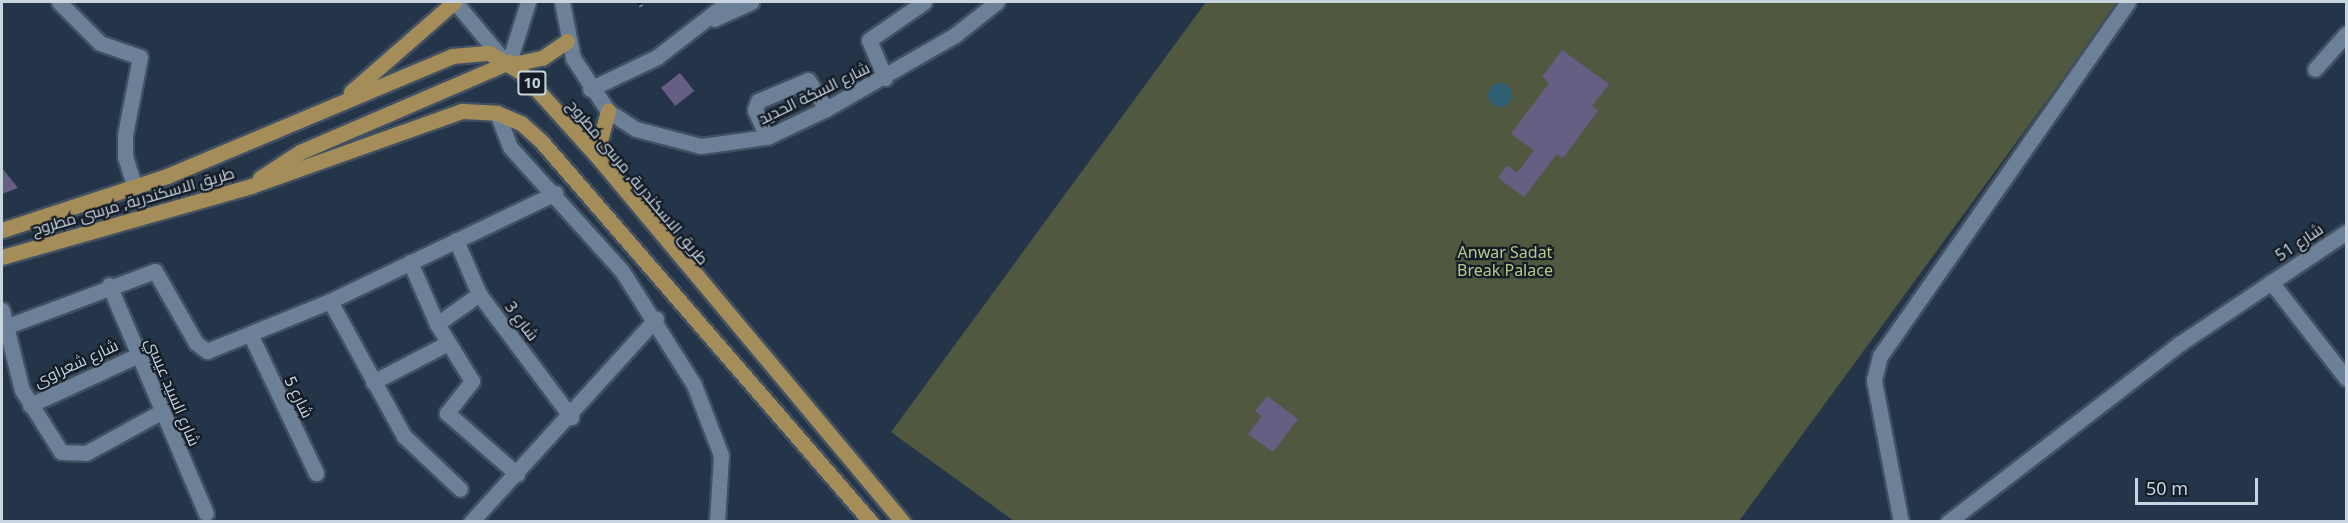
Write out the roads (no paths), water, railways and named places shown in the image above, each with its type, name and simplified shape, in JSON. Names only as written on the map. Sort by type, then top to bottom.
[{"type":"main road","points":[[342,100],[455,2]]},
{"type":"main road","points":[[251,186],[293,155],[508,61],[542,58],[567,41]]},
{"type":"main road","name":"طريق الاسكندرية, مرسى مطروح","points":[[2,230],[135,188],[452,56],[477,51],[508,61],[596,154],[903,522]]},
{"type":"main road","name":"طريق الاسكندرية, مرسى مطروح","points":[[2,256],[251,186],[462,111],[497,113],[521,123],[541,141],[871,522]]},
{"type":"main road","points":[[596,154],[608,111]]},
{"type":"street","points":[[59,2],[100,43],[140,57],[125,135],[124,156],[135,188]]},
{"type":"street","points":[[455,2],[508,61],[528,2]]},
{"type":"street","name":"شارع السكة الحديد","points":[[562,2],[567,41],[590,89],[608,111],[646,133],[700,146],[767,137],[826,109],[885,78],[997,2]]},
{"type":"street","points":[[590,89],[657,57],[728,2]]},
{"type":"street","points":[[694,27],[751,2]]},
{"type":"street","points":[[885,78],[869,40],[924,2]]},
{"type":"street","points":[[1901,522],[1874,380],[1880,356],[2128,2]]},
{"type":"street","points":[[2315,69],[2346,34]]},
{"type":"street","points":[[767,137],[755,110],[758,101],[808,80],[826,109]]},
{"type":"street","points":[[497,113],[510,147],[555,193],[656,319],[717,436],[723,477],[717,522]]},
{"type":"street","points":[[5,327],[109,285],[155,272],[203,350],[251,336],[330,301],[555,193]]},
{"type":"street","name":"شارع 51","points":[[1948,522],[2179,344],[2346,232]]},
{"type":"street","name":"شارع 3","points":[[456,240],[479,294],[572,417]]},
{"type":"street","points":[[410,262],[437,324],[472,381],[447,413],[517,474]]},
{"type":"street","points":[[2271,282],[2345,369]]},
{"type":"street","name":"شارع السيد عيسي","points":[[109,285],[161,412],[206,513]]},
{"type":"street","points":[[437,324],[479,294]]},
{"type":"street","points":[[330,301],[404,436],[460,489]]},
{"type":"street","points":[[2,310],[11,360],[30,405],[55,446],[69,455],[86,453],[161,412]]},
{"type":"street","points":[[471,522],[572,417],[656,319]]},
{"type":"street","name":"شارع 5","points":[[251,336],[316,472]]},
{"type":"street","points":[[373,382],[448,343]]},
{"type":"street","name":"شارع شعراوى","points":[[30,405],[138,355]]},
{"type":"water","points":[[1500,83],[1508,87],[1512,95],[1508,103],[1500,107],[1492,103],[1488,95],[1492,87]]},
{"type":"railway","points":[[638,4],[642,2]]},
{"type":"park label","name":"Anwar Sadat Break Palace","points":[[1505,261]]}]
